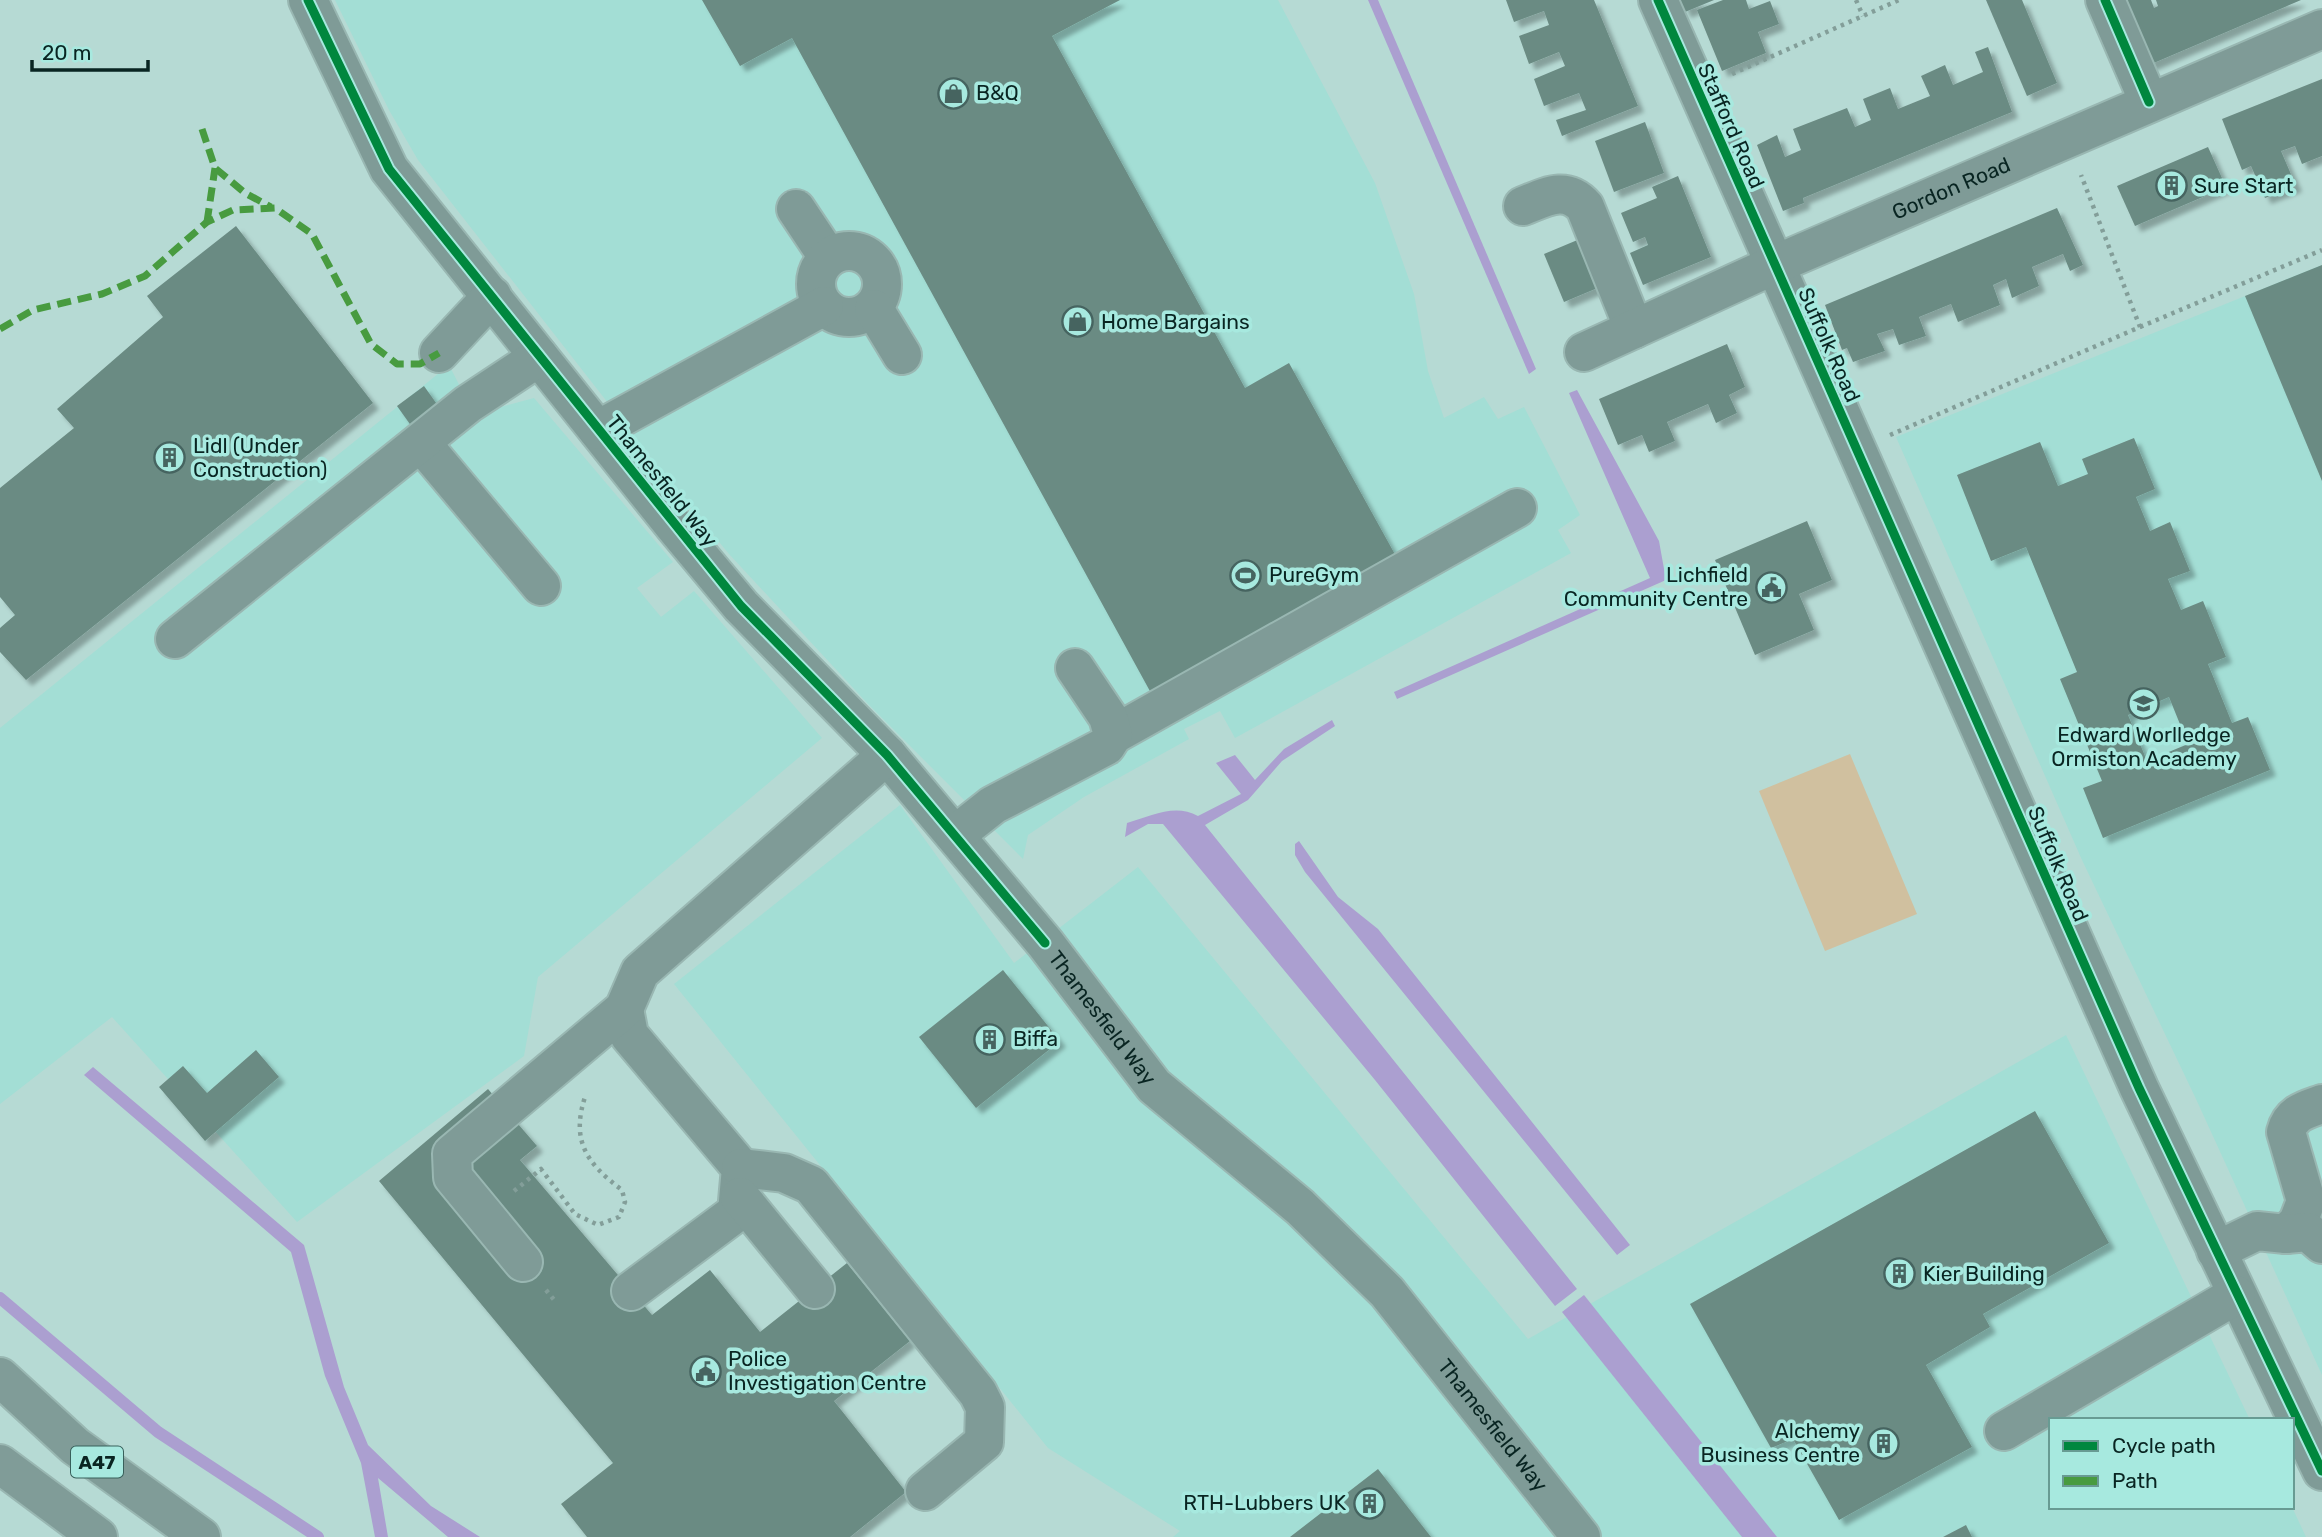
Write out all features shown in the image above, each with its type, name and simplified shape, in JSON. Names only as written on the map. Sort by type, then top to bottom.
[{"type":"highway","name":"A47","points":[[0,1377],[75,1446],[201,1537]]},
{"type":"highway","points":[[0,1464],[98,1537]]},
{"type":"street","name":"Thamesfield Way","points":[[308,0],[389,169],[741,606],[887,755],[1045,943],[1154,1086],[1300,1207],[1387,1292],[1581,1537]]},
{"type":"street","name":"Stafford Road","points":[[1658,0],[1774,265]]},
{"type":"street","points":[[2105,0],[2149,102]]},
{"type":"street","name":"Gordon Road","points":[[1584,352],[1774,265],[2322,29]]},
{"type":"street","points":[[1523,206],[1556,193],[1579,200],[1585,206],[1634,329]]},
{"type":"street","points":[[796,209],[828,257]]},
{"type":"street","points":[[852,251],[864,254],[876,265],[881,275],[882,291],[874,309],[850,317],[838,316],[824,306],[816,289],[816,276],[828,257],[852,251]]},
{"type":"street","name":"Suffolk Road","points":[[1774,265],[2085,969],[2236,1295],[2322,1471]]},
{"type":"street","points":[[439,353],[492,296]]},
{"type":"street","points":[[598,430],[824,306]]},
{"type":"street","points":[[874,309],[902,355]]},
{"type":"street","points":[[175,639],[422,444],[468,404],[539,357]]},
{"type":"street","points":[[422,444],[541,586]]},
{"type":"street","points":[[955,835],[993,805],[1106,746],[1113,735],[1517,508]]},
{"type":"street","points":[[1075,668],[1108,717],[1113,735]]},
{"type":"street","points":[[523,1262],[453,1177],[450,1159],[452,1154],[624,1009],[640,972],[887,755]]},
{"type":"street","points":[[624,1009],[629,1035],[741,1182],[815,1289]]},
{"type":"street","points":[[2216,1251],[2257,1231],[2304,1239],[2298,1222],[2306,1201],[2286,1132],[2288,1123],[2295,1114],[2322,1104]]},
{"type":"street","points":[[741,1182],[784,1173],[811,1185],[978,1393],[985,1407],[984,1442],[925,1491]]},
{"type":"street","points":[[631,1291],[737,1212],[741,1182]]},
{"type":"street","points":[[2004,1431],[2236,1295]]},
{"type":"path","points":[[1856,0],[1863,16]]},
{"type":"path","points":[[1696,90],[1899,0]]},
{"type":"path","points":[[2067,138],[2140,327]]},
{"type":"path","points":[[1856,449],[2322,250]]},
{"type":"path","points":[[485,1216],[541,1169],[575,1214],[598,1225],[619,1217],[625,1202],[622,1189],[598,1172],[582,1152],[581,1108],[588,1086],[584,1041]]},
{"type":"shaded area","points":[[335,0],[1278,0],[1375,183],[1414,294],[1428,371],[1444,418],[1484,397],[1498,419],[1524,407],[1580,515],[1558,530],[1571,553],[1235,738],[1220,711],[1184,729],[1189,739],[1084,797],[1028,835],[1023,859],[868,704],[729,554],[669,481],[418,160],[389,110]]},
{"type":"shaded area","points":[[1368,0],[1378,0],[1536,369],[1529,374]]},
{"type":"shaded area","name":"Edward Worlledge Ormiston Academy","points":[[2322,265],[2322,1375],[2196,1099],[2082,860],[1896,437]]},
{"type":"shaded area","points":[[449,365],[474,414],[534,398],[673,562],[637,588],[661,617],[694,591],[822,738],[538,977],[524,1056],[297,1222],[112,1017],[0,1104],[0,728]]},
{"type":"shaded area","points":[[1577,390],[1659,541],[1666,580],[1397,699],[1394,692],[1650,578],[1569,393]]},
{"type":"shaded area","points":[[1332,720],[1335,726],[1282,761],[1248,800],[1205,825],[1577,1289],[1555,1306],[1375,1080],[1163,824],[1148,824],[1125,837],[1127,823],[1172,811],[1189,812],[1198,816],[1241,794],[1216,763],[1235,755],[1255,780],[1284,749]]},
{"type":"shaded area","points":[[1850,754],[1917,914],[1825,951],[1759,791]]},
{"type":"shaded area","points":[[900,805],[1014,963],[1138,867],[1528,1339],[2066,1035],[2249,1418],[2049,1418],[2049,1509],[2293,1509],[2306,1537],[1173,1537],[1180,1531],[1048,1448],[674,984]]},
{"type":"shaded area","points":[[1299,841],[1338,897],[1378,929],[1630,1245],[1617,1255],[1305,872],[1295,855],[1295,844]]},
{"type":"shaded area","points":[[93,1067],[304,1245],[344,1387],[368,1445],[431,1506],[480,1537],[448,1537],[378,1478],[388,1537],[375,1537],[361,1463],[325,1376],[291,1252],[84,1075]]},
{"type":"shaded area","points":[[1584,1295],[1777,1537],[1742,1537],[1562,1312]]},
{"type":"building","points":[[702,0],[1120,0],[1052,36],[1245,388],[1289,363],[1397,558],[1151,693],[792,38],[740,66]]},
{"type":"building","points":[[1506,0],[1594,0],[1638,106],[1562,136],[1556,120],[1586,110],[1579,93],[1544,106],[1534,79],[1565,66],[1559,52],[1529,64],[1519,36],[1549,25],[1544,11],[1514,22]]},
{"type":"building","points":[[1680,0],[1714,0],[1685,12]]},
{"type":"building","points":[[1723,0],[1746,0],[1749,9],[1770,1],[1779,24],[1758,32],[1766,53],[1722,71],[1697,10]]},
{"type":"building","points":[[1986,0],[2022,0],[2057,83],[2027,96]]},
{"type":"building","points":[[2126,0],[2151,0],[2154,8],[2158,6],[2156,0],[2301,0],[2149,65]]},
{"type":"building","points":[[1988,47],[2012,112],[1803,198],[1804,203],[1783,211],[1757,145],[1777,135],[1785,157],[1801,150],[1793,129],[1847,108],[1855,127],[1871,120],[1863,99],[1890,88],[1898,109],[1930,96],[1921,76],[1945,65],[1953,85],[1983,72],[1975,52]]},
{"type":"building","points":[[2322,79],[2322,156],[2302,164],[2295,146],[2281,151],[2296,186],[2265,198],[2251,166],[2242,170],[2222,119]]},
{"type":"building","points":[[1645,122],[1664,173],[1614,192],[1595,141]]},
{"type":"building","name":"Sure Start","points":[[2208,147],[2226,187],[2135,226],[2117,186]]},
{"type":"building","points":[[1678,176],[1711,257],[1643,285],[1630,253],[1648,245],[1645,237],[1633,242],[1621,213],[1657,198],[1652,187]]},
{"type":"building","points":[[2057,208],[2083,265],[2070,271],[2063,254],[2032,267],[2039,286],[2012,298],[2006,279],[1993,285],[2000,305],[1958,322],[1951,304],[1919,317],[1926,336],[1899,345],[1893,329],[1877,334],[1885,351],[1853,362],[1847,348],[1842,350],[1825,305]]},
{"type":"building","name":"Lidl (Under Construction)","points":[[236,226],[373,403],[26,680],[0,652],[0,628],[15,615],[0,597],[0,488],[74,428],[57,409],[163,317],[147,296]]},
{"type":"building","points":[[1587,236],[1607,284],[1564,302],[1544,254]]},
{"type":"building","points":[[2322,265],[2322,481],[2245,296]]},
{"type":"building","points":[[1727,344],[1745,387],[1729,395],[1737,413],[1716,423],[1708,404],[1667,422],[1675,441],[1649,452],[1642,435],[1618,445],[1599,399]]},
{"type":"building","points":[[424,386],[439,407],[412,427],[397,406]]},
{"type":"building","points":[[2134,438],[2155,489],[2136,497],[2150,531],[2170,522],[2190,571],[2168,579],[2181,610],[2203,601],[2226,657],[2208,664],[2232,723],[2248,717],[2270,770],[2103,838],[2083,788],[2102,781],[2060,679],[2077,672],[2026,547],[1991,561],[1957,475],[2040,442],[2058,486],[2088,474],[2082,459]],"holes":[[[2169,697],[2188,744],[2147,761],[2128,715]]]},
{"type":"building","name":"Lichfield Community Centre","points":[[1807,521],[1832,580],[1799,594],[1814,630],[1755,655],[1715,560]]},
{"type":"building","name":"Biffa","points":[[1003,970],[1060,1041],[976,1108],[919,1037]]},
{"type":"building","points":[[256,1050],[279,1077],[205,1141],[159,1087],[183,1066],[207,1093]]},
{"type":"building","name":"Police Investigation Centre","points":[[488,1089],[537,1146],[520,1160],[652,1315],[710,1270],[760,1332],[847,1263],[910,1341],[834,1401],[906,1492],[850,1537],[587,1537],[561,1504],[613,1463],[379,1181]]},
{"type":"building","name":"Kier Building","points":[[2035,1111],[2109,1243],[1983,1314],[1990,1327],[1926,1365],[1972,1447],[1839,1520],[1793,1439],[1771,1448],[1690,1304]]},
{"type":"building","name":"RTH-Lubbers UK","points":[[1378,1469],[1431,1537],[1290,1537]]},
{"type":"building","points":[[1966,1525],[1972,1537],[1943,1537]]},
{"type":"waterway","points":[[0,1298],[158,1432],[318,1537]]},
{"type":"marked path","points":[[202,129],[215,168],[245,193],[271,207]]},
{"type":"marked path","points":[[207,222],[215,168]]},
{"type":"marked path","points":[[0,329],[33,310],[102,294],[145,276],[207,222],[233,210],[275,208],[312,234],[371,344],[397,364],[420,364],[439,353]]},
{"type":"cycle path","points":[[308,0],[389,169],[741,606],[887,755],[1045,943]]},
{"type":"cycle path","points":[[1658,0],[2139,1088],[2322,1471]]},
{"type":"cycle path","points":[[2105,0],[2149,102]]},
{"type":"place","name":"B&Q","points":[[953,93]]},
{"type":"place","name":"Sure Start","points":[[2171,186]]},
{"type":"place","name":"Home Bargains","points":[[1078,322]]},
{"type":"place","name":"Lidl (Under Construction)","points":[[170,458]]},
{"type":"place","name":"PureGym","points":[[1246,575]]},
{"type":"place","name":"Lichfield Community Centre","points":[[1771,587]]},
{"type":"place","name":"Edward Worlledge Ormiston Academy","points":[[2144,703]]},
{"type":"place","name":"Biffa","points":[[990,1039]]},
{"type":"place","name":"Kier Building","points":[[1900,1274]]},
{"type":"place","name":"Police Investigation Centre","points":[[705,1371]]},
{"type":"place","name":"Alchemy Business Centre","points":[[1883,1443]]},
{"type":"place","name":"RTH-Lubbers UK","points":[[1369,1503]]}]
